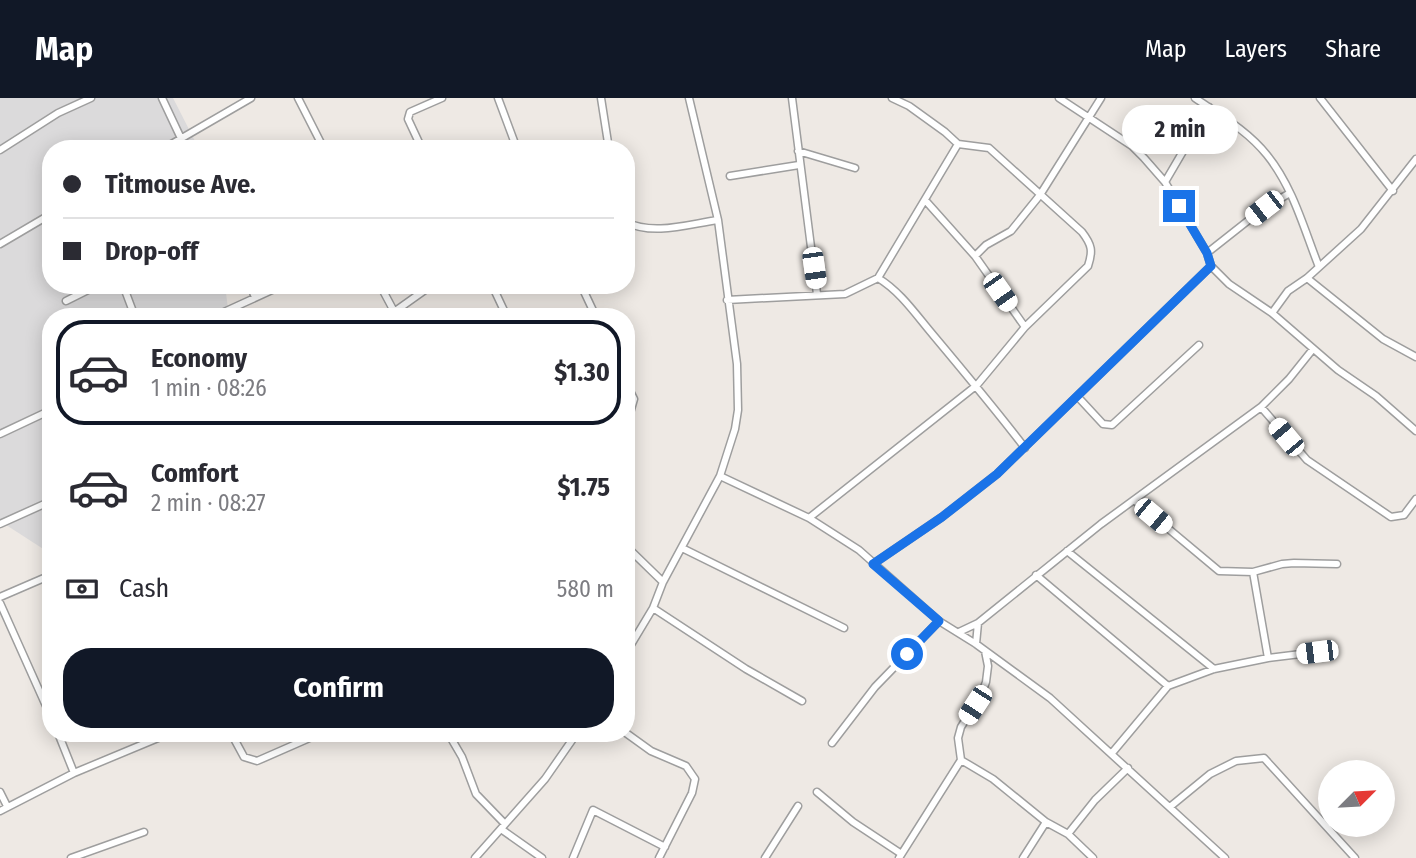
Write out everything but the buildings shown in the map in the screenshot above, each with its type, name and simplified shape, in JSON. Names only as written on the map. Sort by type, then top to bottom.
[{"type":"street","points":[[0,150],[58,113],[91,98]]},
{"type":"street","points":[[162,98],[181,139],[251,98]]},
{"type":"street","points":[[298,98],[319,140]]},
{"type":"street","points":[[418,140],[408,119],[410,112],[442,98]]},
{"type":"street","points":[[498,98],[514,140]]},
{"type":"street","points":[[601,98],[608,140]]},
{"type":"street","points":[[635,638],[720,476],[735,429],[738,410],[737,364],[718,220],[689,98]]},
{"type":"street","points":[[792,98],[817,294]]},
{"type":"street","points":[[809,518],[977,386],[1025,327],[1088,266],[1092,252],[1082,232],[989,148],[958,144],[909,106],[892,98]]},
{"type":"street","points":[[1059,98],[1132,146],[1165,182],[1207,253],[1211,266],[1229,284],[1272,313],[1416,431]]},
{"type":"street","points":[[975,256],[986,245],[1011,232],[1040,195],[1101,98]]},
{"type":"street","points":[[1195,98],[1231,121],[1266,154],[1290,193],[1319,267]]},
{"type":"street","points":[[1320,98],[1392,191]]},
{"type":"street","points":[[1165,182],[1209,107]]},
{"type":"street","points":[[727,300],[845,294],[878,278],[958,144]]},
{"type":"street","points":[[798,151],[855,168]]},
{"type":"street","points":[[1272,313],[1288,291],[1307,278],[1361,229],[1416,159]]},
{"type":"street","points":[[730,176],[799,165]]},
{"type":"street","points":[[1207,253],[1264,208],[1290,193]]},
{"type":"street","points":[[925,200],[975,256],[1025,327]]},
{"type":"street","points":[[0,244],[42,219]]},
{"type":"street","points":[[635,226],[656,229],[718,220]]},
{"type":"street","points":[[873,564],[942,517],[997,474],[1211,266]]},
{"type":"street","points":[[878,278],[892,287],[977,386],[1025,448]]},
{"type":"street","points":[[1307,278],[1382,339],[1416,357]]},
{"type":"street","points":[[66,301],[80,294]]},
{"type":"street","points":[[232,308],[262,294]]},
{"type":"street","points":[[403,308],[421,294]]},
{"type":"street","points":[[1078,397],[1103,424],[1112,425],[1199,345]]},
{"type":"street","points":[[959,632],[978,623],[1067,551],[1261,407],[1289,379],[1313,349]]},
{"type":"street","points":[[1261,407],[1307,460],[1391,517],[1404,515],[1416,499]]},
{"type":"street","points":[[0,434],[42,414]]},
{"type":"street","points":[[720,476],[809,518],[859,550],[939,621],[976,643],[1050,698],[1225,858]]},
{"type":"street","points":[[1134,500],[1219,571],[1253,572],[1282,564],[1337,564]]},
{"type":"street","points":[[0,524],[42,505]]},
{"type":"street","points":[[682,548],[844,628]]},
{"type":"street","points":[[1067,551],[1214,669]]},
{"type":"street","points":[[635,555],[663,582]]},
{"type":"street","points":[[1253,572],[1268,658]]},
{"type":"street","points":[[1036,575],[1168,687]]},
{"type":"street","points":[[0,597],[42,579]]},
{"type":"street","points":[[0,603],[42,695]]},
{"type":"street","points":[[653,608],[746,669],[802,701]]},
{"type":"street","points":[[832,743],[875,687],[939,621]]},
{"type":"street","points":[[976,643],[978,623]]},
{"type":"street","points":[[817,792],[900,856],[961,760],[958,738],[961,727],[986,682],[988,666],[985,651]]},
{"type":"street","points":[[1112,752],[1168,687],[1214,669],[1317,652]]},
{"type":"street","points":[[635,739],[651,751],[686,766],[695,779],[692,793],[659,858]]},
{"type":"street","points":[[62,742],[74,774]]},
{"type":"street","points":[[0,811],[74,774],[149,742]]},
{"type":"street","points":[[236,742],[244,758],[257,761],[300,742]]},
{"type":"street","points":[[453,742],[476,794],[503,826],[542,858]]},
{"type":"street","points":[[475,858],[545,779],[571,742]]},
{"type":"street","points":[[1171,806],[1210,774],[1236,761],[1264,758],[1355,858]]},
{"type":"street","points":[[961,760],[1001,786],[1046,822],[1068,834],[1093,858]]},
{"type":"street","points":[[1068,834],[1095,800],[1128,768]]},
{"type":"street","points":[[0,792],[7,806]]},
{"type":"street","points":[[765,858],[798,806]]},
{"type":"street","points":[[573,858],[593,810],[664,847]]},
{"type":"street","points":[[1023,858],[1046,822]]},
{"type":"street","points":[[71,858],[144,832]]},
{"type":"shaded area","points":[[0,98],[173,98],[194,140],[42,140],[42,294],[226,294],[228,308],[42,308],[42,548],[0,521]]},
{"type":"route","points":[[907,654],[939,621],[873,564],[942,517],[997,474],[1211,266],[1207,253],[1179,206]]}]
